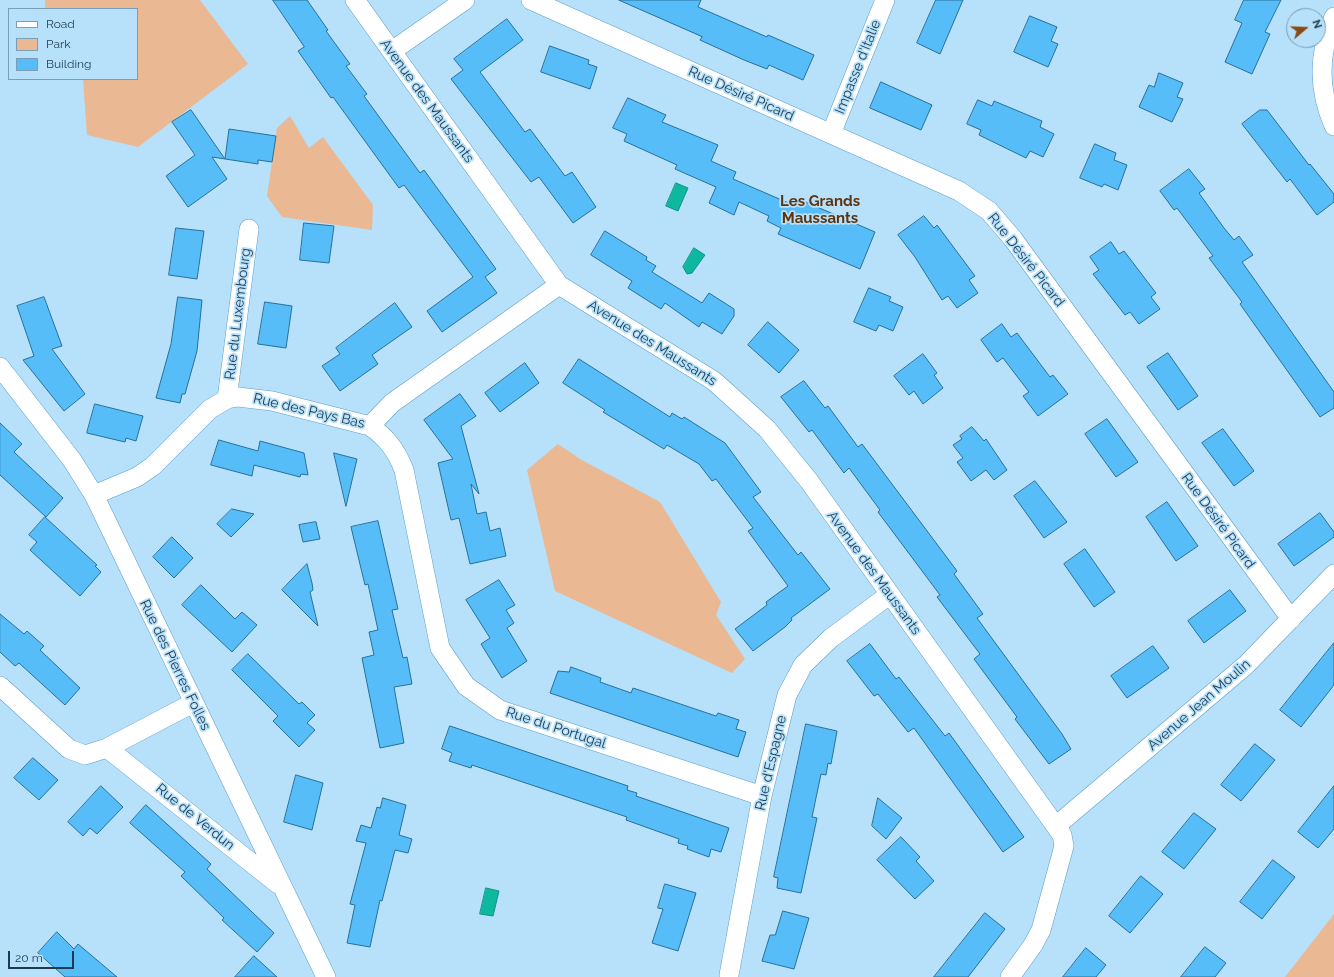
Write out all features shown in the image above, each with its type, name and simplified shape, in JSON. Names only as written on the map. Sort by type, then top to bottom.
[{"type":"street","name":"Avenue des Maussants","points":[[355,0],[559,286],[714,381],[767,429],[809,482],[1060,833]]},
{"type":"street","points":[[392,51],[465,0]]},
{"type":"street","name":"Rue Désiré Picard","points":[[531,0],[959,191],[976,201],[1000,222],[1291,619]]},
{"type":"street","name":"Impasse d'Italie","points":[[831,134],[885,0]]},
{"type":"street","points":[[1334,17],[1326,40],[1321,73],[1322,92],[1334,126]]},
{"type":"street","name":"Rue du Luxembourg","points":[[227,399],[249,229]]},
{"type":"street","name":"Rue des Pays Bas","points":[[94,496],[143,473],[154,466],[210,409],[227,399],[246,397],[272,401],[370,426],[392,403],[559,286]]},
{"type":"street","name":"Rue des Pierres Folles","points":[[0,368],[72,460],[94,496],[326,977]]},
{"type":"street","name":"Rue du Portugal","points":[[370,426],[389,442],[398,455],[404,470],[440,648],[466,686],[500,710],[762,796]]},
{"type":"street","name":"Avenue Jean Moulin","points":[[1060,833],[1246,665],[1334,574]]},
{"type":"street","name":"Rue d'Espagne","points":[[730,975],[762,796],[787,695],[803,664],[831,638],[889,595]]},
{"type":"street","points":[[0,686],[72,752],[85,755],[107,748],[193,703]]},
{"type":"street","name":"Rue de Verdun","points":[[107,748],[282,887]]},
{"type":"street","points":[[1010,977],[1033,946],[1041,930],[1064,846],[1060,833]]},
{"type":"green space","points":[[45,0],[200,0],[248,64],[138,147],[87,135],[83,80],[138,80],[138,8],[45,8]]},
{"type":"green space","points":[[290,116],[309,148],[323,137],[373,205],[372,230],[282,217],[267,196],[277,128]]},
{"type":"green space","points":[[558,444],[580,459],[660,502],[721,602],[716,615],[745,659],[732,673],[555,591],[527,470]]},
{"type":"green space","points":[[1334,914],[1334,977],[1285,977]]},
{"type":"shaded area","points":[[676,183],[688,188],[678,211],[666,206]]},
{"type":"shaded area","points":[[694,248],[705,255],[692,273],[687,274],[683,267]]},
{"type":"shaded area","points":[[486,888],[499,891],[493,916],[480,914]]},
{"type":"building","points":[[273,0],[307,0],[328,30],[326,31],[350,64],[346,66],[367,94],[364,96],[420,173],[424,170],[496,269],[485,277],[497,293],[442,332],[427,311],[473,277],[404,185],[399,188],[333,97],[331,98],[298,51],[304,47]]},
{"type":"building","points":[[619,0],[701,0],[698,7],[767,37],[768,35],[814,55],[803,80],[769,65],[767,69],[744,60],[700,40],[702,37]]},
{"type":"building","points":[[936,0],[963,0],[940,54],[917,43]]},
{"type":"building","points":[[1244,0],[1281,0],[1265,32],[1270,34],[1252,74],[1225,62],[1242,23],[1235,20]]},
{"type":"building","points":[[1030,16],[1057,27],[1051,41],[1058,44],[1048,67],[1014,52]]},
{"type":"building","points":[[507,19],[523,40],[480,72],[525,132],[530,129],[565,176],[572,172],[596,207],[573,223],[539,177],[531,182],[451,79],[463,70],[454,59]]},
{"type":"building","points":[[550,46],[589,60],[588,64],[597,67],[590,89],[541,72]]},
{"type":"building","points":[[1159,73],[1183,83],[1177,97],[1183,99],[1172,122],[1139,107],[1149,85],[1154,87]]},
{"type":"building","points":[[881,82],[932,105],[921,130],[870,108]]},
{"type":"building","points":[[628,98],[666,115],[662,122],[718,145],[711,161],[736,172],[733,179],[791,204],[794,197],[875,232],[860,269],[778,234],[781,228],[767,221],[769,216],[739,202],[734,215],[709,203],[716,187],[675,169],[677,165],[624,141],[627,134],[613,128]]},
{"type":"building","points":[[978,100],[992,106],[994,101],[1042,121],[1040,127],[1054,134],[1043,157],[1030,151],[1026,158],[979,135],[981,130],[967,124]]},
{"type":"building","points":[[191,110],[225,159],[212,157],[227,179],[188,207],[166,176],[195,155],[172,122]]},
{"type":"building","points":[[1260,110],[1267,110],[1309,165],[1310,164],[1334,194],[1334,202],[1317,215],[1290,179],[1287,182],[1242,124]]},
{"type":"building","points":[[229,129],[276,136],[272,162],[258,160],[258,164],[225,159]]},
{"type":"building","points":[[1095,144],[1116,153],[1114,160],[1127,165],[1118,190],[1104,184],[1102,187],[1080,178]]},
{"type":"building","points":[[1189,169],[1205,189],[1199,193],[1224,228],[1234,240],[1239,236],[1253,255],[1242,262],[1334,392],[1334,408],[1320,417],[1240,304],[1242,302],[1209,258],[1213,256],[1177,208],[1174,210],[1160,191]]},
{"type":"building","points":[[924,216],[934,228],[937,225],[975,276],[969,280],[978,293],[957,308],[948,296],[942,300],[915,257],[898,235]]},
{"type":"building","points":[[304,223],[334,226],[329,263],[300,260]]},
{"type":"building","points":[[176,228],[204,231],[197,279],[169,275]]},
{"type":"building","points":[[605,231],[647,257],[646,260],[656,266],[652,272],[702,303],[709,293],[734,309],[734,316],[722,334],[702,322],[699,327],[665,303],[661,309],[628,288],[632,281],[591,255]]},
{"type":"building","points":[[1111,242],[1119,254],[1124,251],[1156,293],[1151,297],[1160,309],[1139,324],[1130,312],[1125,315],[1093,274],[1099,270],[1090,257]]},
{"type":"building","points":[[869,288],[891,297],[889,301],[903,307],[893,331],[879,325],[876,331],[854,322]]},
{"type":"building","points":[[44,297],[62,346],[52,349],[85,394],[64,411],[23,360],[34,356],[17,306]]},
{"type":"building","points":[[178,297],[202,300],[197,351],[185,394],[182,394],[180,403],[156,398],[171,344]]},
{"type":"building","points":[[265,302],[292,306],[286,348],[258,344]]},
{"type":"building","points":[[395,303],[412,327],[372,355],[378,364],[340,391],[322,366],[340,354],[336,348]]},
{"type":"building","points":[[768,322],[799,350],[779,373],[748,345]]},
{"type":"building","points":[[1002,324],[1011,337],[1017,333],[1050,377],[1053,375],[1068,394],[1038,416],[1023,396],[1029,392],[1003,358],[997,362],[981,340]]},
{"type":"building","points":[[1168,353],[1198,396],[1178,410],[1147,367]]},
{"type":"building","points":[[923,354],[937,373],[934,375],[943,388],[923,404],[914,391],[909,395],[894,376]]},
{"type":"building","points":[[579,359],[670,417],[672,413],[682,419],[684,417],[725,443],[761,492],[753,497],[798,555],[801,552],[830,589],[791,618],[792,620],[785,627],[753,651],[735,629],[767,605],[766,602],[788,586],[748,531],[753,528],[716,479],[712,481],[699,464],[667,445],[664,449],[603,412],[605,410],[563,383]]},
{"type":"building","points":[[525,363],[539,383],[500,412],[485,393]]},
{"type":"building","points":[[804,381],[825,408],[828,406],[858,447],[862,444],[957,571],[954,574],[983,614],[977,618],[1062,734],[1071,749],[1049,764],[1015,719],[1017,717],[974,659],[980,654],[937,597],[940,595],[878,512],[880,510],[849,468],[844,473],[812,430],[809,432],[781,397]]},
{"type":"building","points":[[460,394],[476,416],[461,426],[479,494],[471,484],[477,514],[486,512],[490,531],[500,528],[506,556],[470,564],[459,518],[451,520],[438,463],[453,459],[424,420]]},
{"type":"building","points":[[95,404],[143,416],[136,441],[126,438],[125,442],[87,433]]},
{"type":"building","points":[[1107,419],[1138,462],[1116,477],[1085,434]]},
{"type":"building","points":[[0,423],[22,444],[14,452],[63,498],[46,517],[0,475]]},
{"type":"building","points":[[972,427],[984,441],[986,439],[1007,470],[994,480],[986,470],[971,481],[957,462],[963,458],[953,445],[962,439],[960,436]]},
{"type":"building","points":[[1223,429],[1254,471],[1234,486],[1202,443]]},
{"type":"building","points":[[219,440],[258,451],[260,441],[304,453],[308,475],[301,474],[300,477],[254,465],[252,476],[211,465]]},
{"type":"building","points":[[334,453],[357,459],[346,506]]},
{"type":"building","points":[[1035,481],[1067,522],[1044,538],[1014,496]]},
{"type":"building","points":[[1167,502],[1198,546],[1176,561],[1146,517]]},
{"type":"building","points":[[232,509],[254,514],[231,537],[217,524]]},
{"type":"building","points":[[1320,513],[1334,532],[1334,537],[1294,566],[1278,544]]},
{"type":"building","points":[[45,517],[97,565],[95,566],[101,572],[80,596],[30,550],[37,542],[29,535]]},
{"type":"building","points":[[378,521],[398,609],[392,610],[403,658],[407,657],[412,684],[394,687],[404,743],[380,748],[362,658],[374,655],[369,632],[378,630],[368,584],[365,585],[351,527]]},
{"type":"building","points":[[316,522],[320,539],[303,542],[299,525]]},
{"type":"building","points":[[172,537],[193,558],[174,578],[153,557]]},
{"type":"building","points":[[1085,549],[1115,592],[1094,607],[1064,564]]},
{"type":"building","points":[[307,564],[313,590],[310,592],[318,626],[282,590]]},
{"type":"building","points":[[499,580],[515,605],[506,610],[514,623],[507,628],[527,661],[502,678],[481,644],[490,638],[466,600]]},
{"type":"building","points":[[201,585],[235,619],[242,612],[257,625],[232,652],[182,605]]},
{"type":"building","points":[[1230,590],[1246,611],[1204,643],[1188,621]]},
{"type":"building","points":[[0,614],[24,634],[27,631],[44,646],[40,650],[80,688],[65,705],[19,663],[15,666],[0,652]]},
{"type":"building","points":[[1334,643],[1334,685],[1301,727],[1280,710]]},
{"type":"building","points":[[870,644],[896,679],[899,677],[945,736],[949,733],[1024,837],[1003,852],[914,728],[908,732],[878,694],[874,696],[847,661]]},
{"type":"building","points":[[1153,646],[1169,668],[1127,698],[1111,676]]},
{"type":"building","points":[[248,654],[299,704],[302,702],[315,715],[307,723],[315,730],[299,747],[273,721],[278,716],[232,670]]},
{"type":"building","points":[[571,667],[601,678],[600,682],[631,693],[633,688],[716,716],[718,713],[739,720],[736,729],[746,732],[738,757],[550,693],[558,671],[569,672]]},
{"type":"building","points":[[806,724],[837,731],[831,764],[828,763],[826,775],[821,774],[812,817],[817,818],[801,893],[777,888],[778,878],[774,877]]},
{"type":"building","points":[[450,726],[628,786],[627,790],[637,793],[636,796],[729,828],[721,852],[711,849],[709,857],[687,849],[688,846],[678,843],[679,839],[626,820],[627,817],[472,765],[471,768],[449,761],[452,753],[442,749]]},
{"type":"building","points":[[1255,744],[1275,760],[1241,801],[1221,785]]},
{"type":"building","points":[[33,758],[58,780],[39,800],[14,778]]},
{"type":"building","points":[[296,775],[323,783],[312,830],[284,822]]},
{"type":"building","points":[[101,786],[123,807],[97,834],[90,828],[83,836],[68,822]]},
{"type":"building","points":[[1334,786],[1334,829],[1318,848],[1298,832]]},
{"type":"building","points":[[383,798],[406,805],[399,835],[412,839],[408,853],[395,850],[382,901],[380,900],[370,947],[347,943],[355,905],[350,904],[366,843],[356,841],[361,825],[371,828],[377,807],[380,808]]},
{"type":"building","points":[[878,798],[902,818],[886,839],[872,826]]},
{"type":"building","points":[[146,805],[211,864],[207,869],[274,933],[257,952],[222,920],[224,918],[181,876],[185,872],[130,823]]},
{"type":"building","points":[[1194,813],[1216,829],[1184,869],[1162,852]]},
{"type":"building","points":[[901,837],[920,857],[916,861],[934,881],[915,899],[877,860]]},
{"type":"building","points":[[1273,860],[1295,877],[1262,919],[1240,902]]},
{"type":"building","points":[[1141,876],[1163,894],[1130,933],[1109,916]]},
{"type":"building","points":[[665,884],[696,893],[678,951],[652,943],[663,909],[658,908]]},
{"type":"building","points":[[783,911],[809,918],[794,969],[762,961],[770,935],[775,935]]},
{"type":"building","points":[[985,913],[1005,929],[968,977],[934,977]]},
{"type":"building","points":[[57,932],[74,949],[78,944],[117,977],[65,977],[38,953]]},
{"type":"building","points":[[1205,947],[1226,963],[1215,977],[1181,977]]},
{"type":"building","points":[[1086,948],[1106,965],[1096,977],[1063,977]]},
{"type":"building","points":[[254,956],[277,977],[235,977]]},
{"type":"district","name":"Les Grands Maussants","points":[[820,210]]}]
